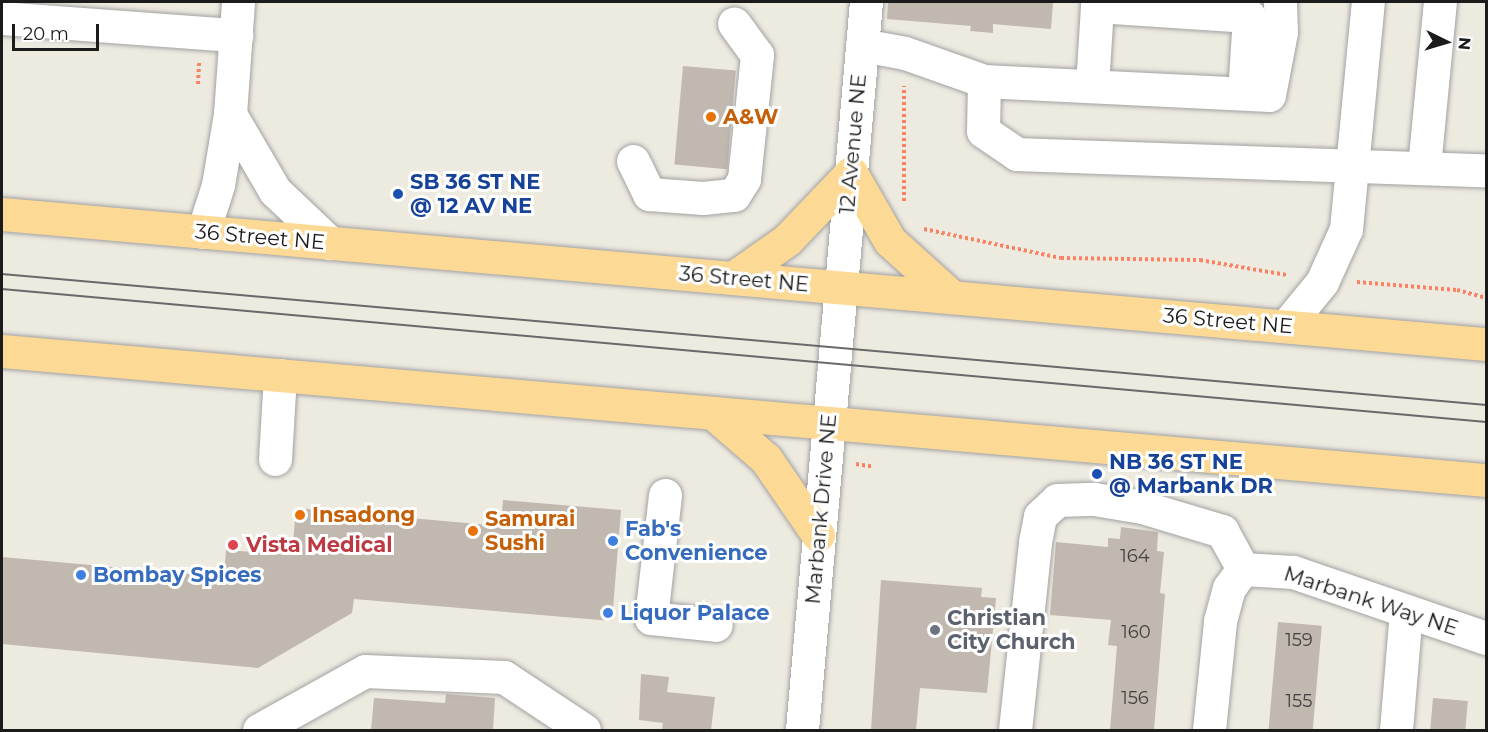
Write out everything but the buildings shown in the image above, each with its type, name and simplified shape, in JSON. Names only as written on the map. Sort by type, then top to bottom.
[{"type":"main road","points":[[733,278],[787,240],[851,172],[890,241],[952,297]]},
{"type":"main road","name":"36 Street NE","points":[[2,214],[1486,344]]},
{"type":"main road","points":[[2,351],[1486,480]]},
{"type":"main road","points":[[713,413],[766,459],[819,535]]},
{"type":"street","points":[[203,232],[218,185],[230,114],[238,2]]},
{"type":"street","name":"12 Avenue NE","points":[[841,287],[866,2]]},
{"type":"street","points":[[1256,94],[1281,32],[1280,2]]},
{"type":"street","points":[[1286,326],[1322,282],[1346,229],[1368,2]]},
{"type":"street","points":[[1424,167],[1440,2]]},
{"type":"street","points":[[1092,86],[1097,6],[1249,16],[1256,94]]},
{"type":"street","points":[[2,18],[236,34]]},
{"type":"street","points":[[633,161],[649,194],[703,198],[734,195],[744,179],[757,54],[734,23]]},
{"type":"street","points":[[862,45],[905,53],[984,81],[1256,94]]},
{"type":"street","points":[[984,81],[983,131],[1017,154],[1351,166],[1486,166]]},
{"type":"street","points":[[230,114],[275,191],[330,243]]},
{"type":"street","name":"Marbank Drive NE","points":[[802,730],[841,287]]},
{"type":"street","points":[[275,459],[280,375]]},
{"type":"street","points":[[665,495],[651,618],[716,625]]},
{"type":"street","points":[[1015,730],[1035,542],[1040,516],[1058,500],[1094,499],[1143,507],[1222,531],[1243,569],[1229,588],[1220,621],[1209,730]]},
{"type":"street","name":"Marbank Way NE","points":[[1243,569],[1293,572],[1486,638]]},
{"type":"street","points":[[1396,730],[1406,612]]},
{"type":"street","points":[[259,730],[365,671],[504,677],[584,730]]},
{"type":"path","points":[[904,209],[905,53]]},
{"type":"path","points":[[921,228],[1061,258],[1200,261],[1322,282],[1377,282],[1457,290],[1486,298]]},
{"type":"tram line","points":[[2,274],[1486,405]]},
{"type":"tram line","points":[[2,289],[1486,422]]},
{"type":"place","name":"A&W","points":[[711,117]]},
{"type":"place","name":"SB 36 ST NE @ 12 AV NE","points":[[398,194]]},
{"type":"place","name":"NB 36 ST NE @ Marbank DR","points":[[1097,474]]},
{"type":"place","name":"Insadong","points":[[300,515]]},
{"type":"place","name":"Samurai Sushi","points":[[473,531]]},
{"type":"place","name":"Fab's Convenience","points":[[613,541]]},
{"type":"place","name":"Vista Medical","points":[[233,545]]},
{"type":"place","name":"Bombay Spices","points":[[81,575]]},
{"type":"place","name":"Liquor Palace","points":[[608,613]]},
{"type":"place","name":"Christian City Church","points":[[935,630]]}]
